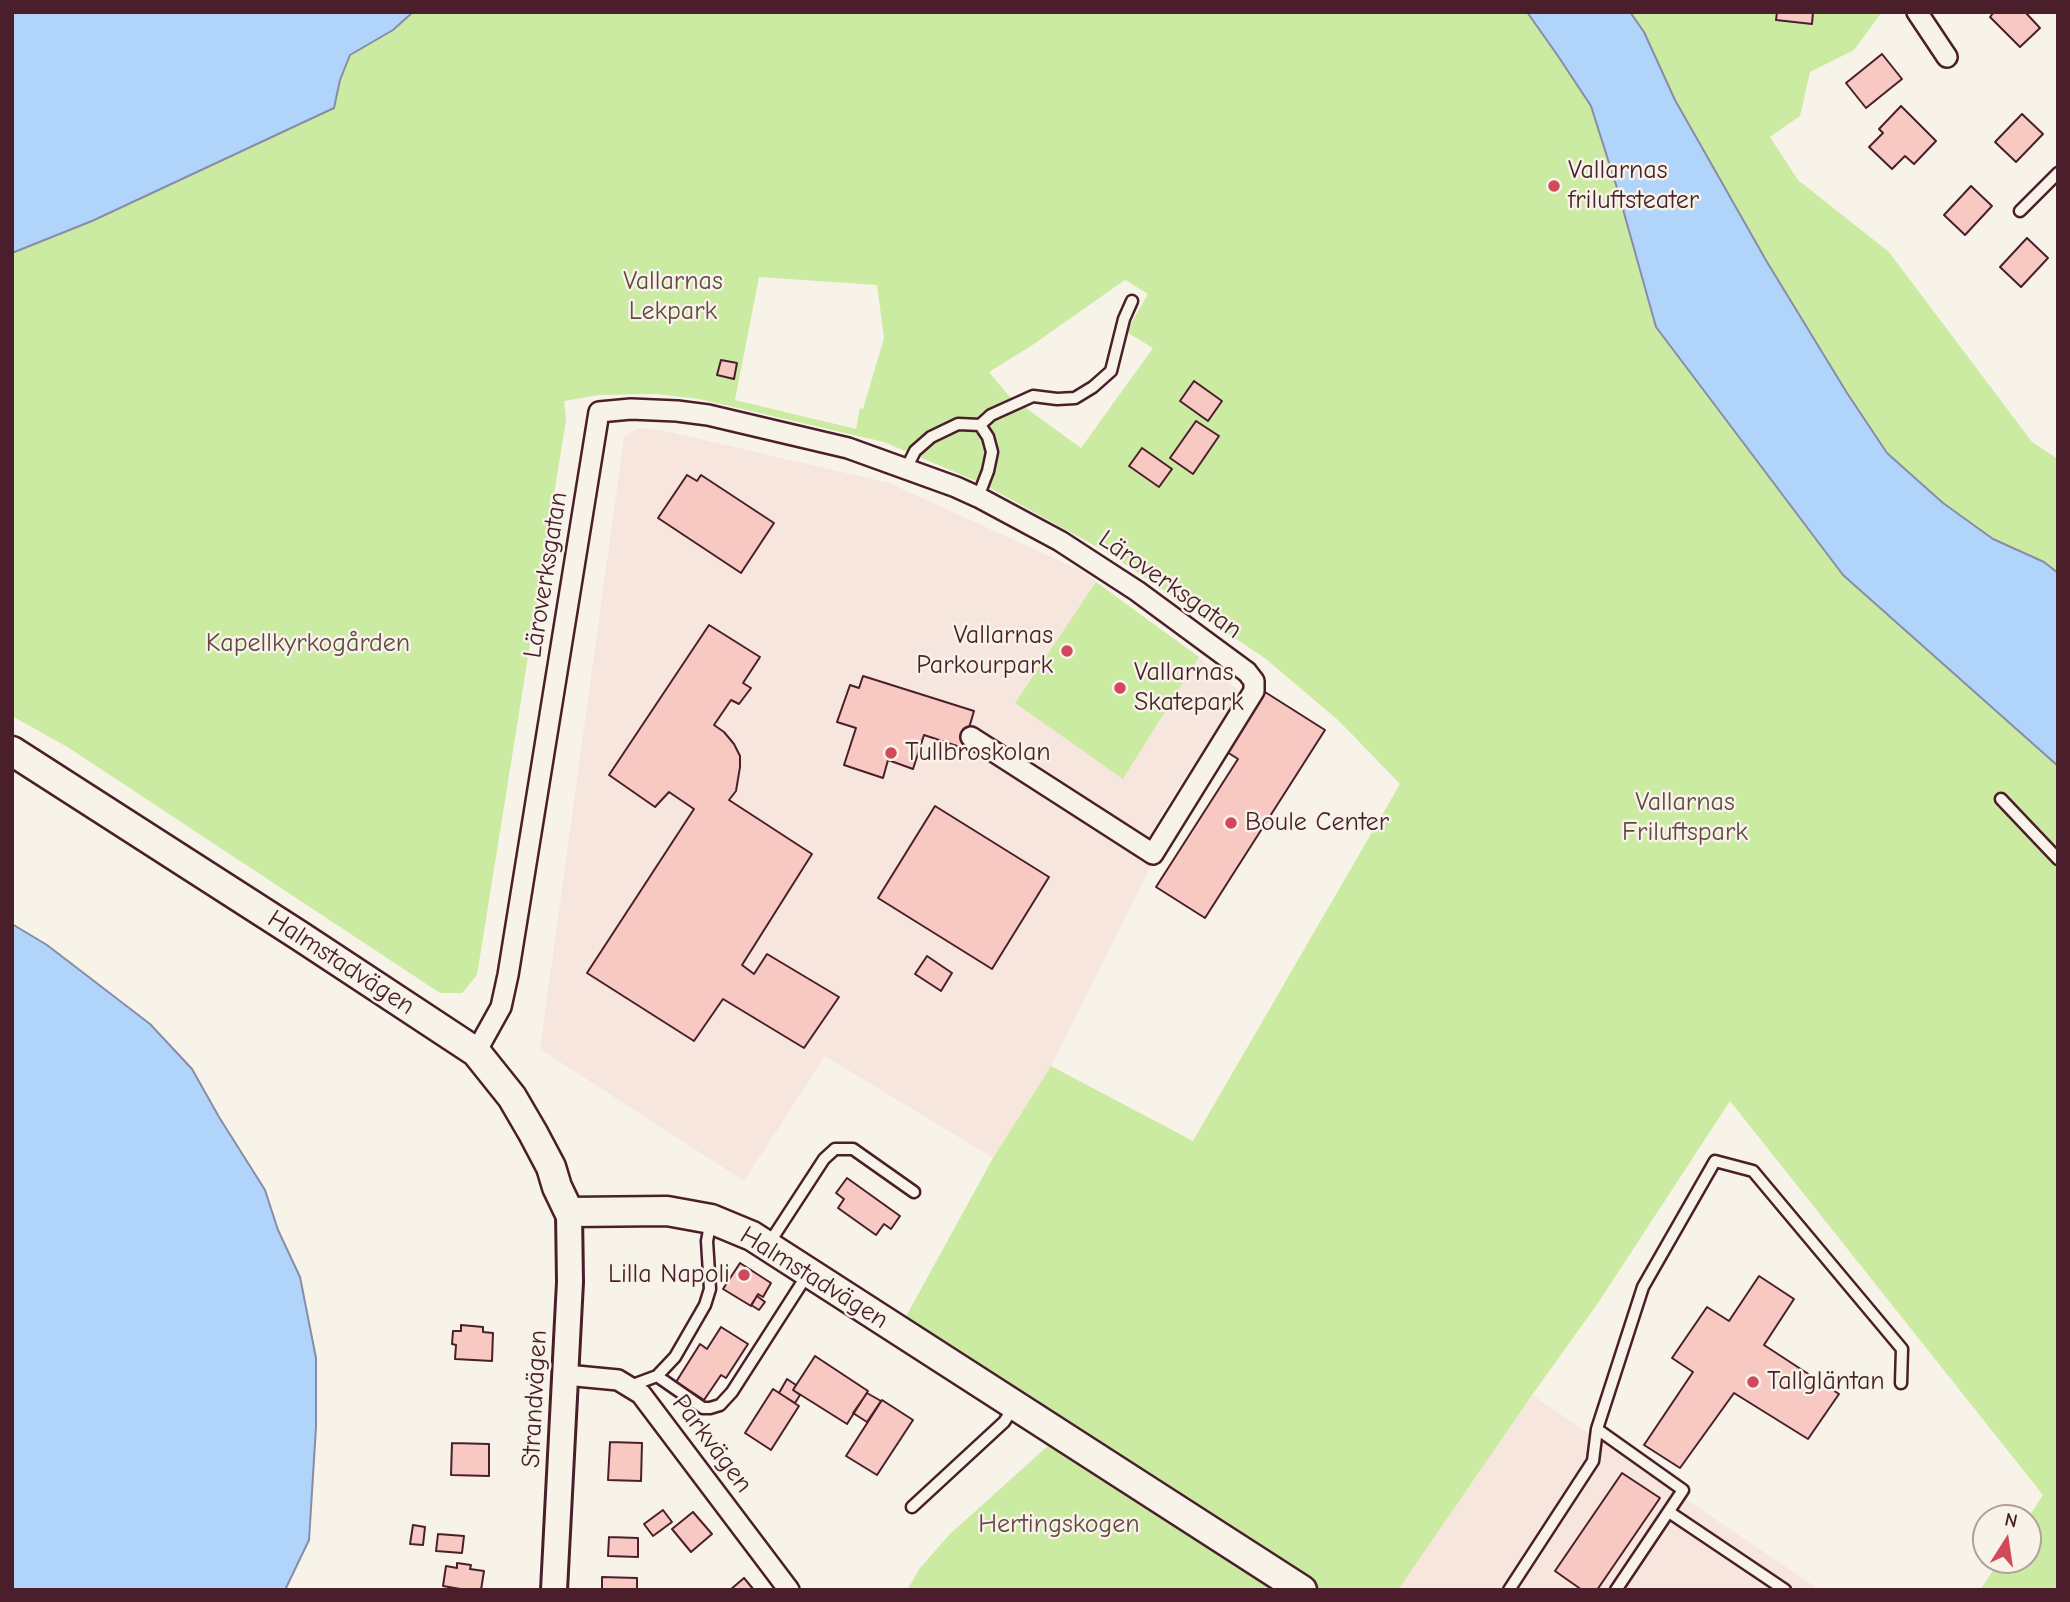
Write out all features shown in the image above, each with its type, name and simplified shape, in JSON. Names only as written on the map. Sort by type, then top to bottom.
[{"type":"main road","name":"Halmstadvägen","points":[[12,751],[476,1052],[512,1097],[533,1133],[551,1167],[569,1212],[667,1211],[711,1219],[745,1232],[1302,1590]]},
{"type":"street","points":[[1917,12],[1947,57]]},
{"type":"street","name":"Läroverksgatan","points":[[476,1052],[501,1007],[508,975],[599,412],[631,409],[708,415],[848,448],[978,497],[1060,541],[1137,591],[1247,672],[1254,681],[1254,691],[1153,854],[971,737]]},
{"type":"street","name":"Strandvägen","points":[[554,1590],[570,1282],[569,1212]]},
{"type":"street","name":"Parkvägen","points":[[566,1375],[618,1380],[641,1394],[789,1590]]},
{"type":"lane","points":[[2020,211],[2058,173]]},
{"type":"lane","points":[[906,469],[915,451],[931,437],[958,424],[980,425],[991,415],[1032,396],[1075,398],[1093,387],[1111,371],[1124,319],[1132,301]]},
{"type":"lane","points":[[978,497],[992,452],[988,437],[980,425]]},
{"type":"lane","points":[[2000,799],[2058,859]]},
{"type":"lane","points":[[767,1245],[824,1159],[835,1149],[853,1149],[914,1192]]},
{"type":"lane","points":[[1509,1590],[1592,1461],[1597,1429],[1643,1287],[1714,1161],[1753,1171],[1902,1349],[1901,1383]]},
{"type":"lane","points":[[629,1387],[657,1376],[675,1357],[705,1305],[710,1289],[706,1241],[711,1219]]},
{"type":"lane","points":[[657,1376],[703,1408],[720,1405],[732,1392],[808,1272]]},
{"type":"lane","points":[[912,1507],[1004,1422],[1016,1404]]},
{"type":"lane","points":[[1597,1429],[1684,1490],[1616,1590]]},
{"type":"lane","points":[[1669,1512],[1785,1590]]},
{"type":"shaded area","name":"Tullbroskolan","points":[[637,428],[661,430],[889,483],[1080,570],[1199,657],[1240,692],[1162,813],[1141,855],[1153,862],[1051,1066],[993,1158],[825,1056],[744,1181],[540,1049],[624,437]]},
{"type":"shaded area","points":[[1532,1395],[1814,1586],[1817,1590],[1398,1590]]},
{"type":"green space","name":"Vallarnas Friluftspark","points":[[413,12],[1527,12],[1591,106],[1657,328],[1843,575],[2058,766],[2058,1590],[1980,1590],[1991,1574],[2042,1574],[2042,1504],[2037,1504],[2043,1495],[1730,1101],[1598,1303],[1398,1590],[907,1590],[920,1568],[950,1534],[1051,1443],[893,1340],[993,1158],[1051,1066],[1193,1141],[1400,784],[1339,721],[1266,659],[1108,553],[983,484],[884,442],[699,399],[656,394],[599,395],[564,401],[566,420],[477,975],[462,993],[440,993],[69,748],[12,716],[12,253],[92,221],[334,108],[340,80],[350,55],[393,30]],"holes":[[[759,277],[877,285],[884,338],[863,409],[860,408],[856,429],[735,400]],[[1125,280],[1148,294],[1126,332],[1153,348],[1081,448],[1008,395],[989,372]]]},
{"type":"green space","points":[[1630,12],[1882,12],[1854,50],[1810,72],[1800,116],[1770,137],[1798,180],[1889,252],[2032,442],[2058,459],[2058,573],[2043,562],[1993,539],[1943,503],[1887,453],[1767,262],[1675,100],[1644,32]]},
{"type":"green space","name":"Vallarnas Skatepark","points":[[1096,582],[1199,657],[1123,779],[1015,703]]},
{"type":"water","points":[[12,12],[413,12],[393,30],[350,55],[340,80],[334,108],[92,221],[12,253]]},
{"type":"water","points":[[1527,12],[1630,12],[1644,32],[1675,100],[1767,262],[1887,453],[1943,503],[1993,539],[2044,562],[2058,573],[2058,766],[1843,575],[1656,327],[1591,106]]},
{"type":"water","points":[[12,924],[47,945],[150,1024],[192,1069],[265,1190],[278,1230],[300,1277],[316,1358],[316,1427],[309,1540],[285,1590],[12,1590]]},
{"type":"building","points":[[1777,12],[1813,12],[1812,24],[1776,20]]},
{"type":"building","points":[[1994,12],[2025,12],[2040,28],[2020,47],[1990,17]]},
{"type":"building","points":[[1882,54],[1902,79],[1866,108],[1846,83]]},
{"type":"building","points":[[1901,106],[1936,141],[1914,164],[1905,156],[1892,169],[1869,147],[1883,133],[1879,129]]},
{"type":"building","points":[[2022,114],[2043,134],[2016,162],[1995,142]]},
{"type":"building","points":[[1971,186],[1992,206],[1965,235],[1944,215]]},
{"type":"building","points":[[2027,238],[2048,258],[2021,287],[2000,267]]},
{"type":"building","points":[[721,360],[737,363],[734,379],[717,375]]},
{"type":"building","points":[[1194,381],[1222,401],[1208,421],[1180,401]]},
{"type":"building","points":[[1196,421],[1219,436],[1193,474],[1170,458]]},
{"type":"building","points":[[1142,448],[1172,469],[1159,487],[1129,466]]},
{"type":"building","points":[[687,475],[697,481],[701,475],[774,523],[741,573],[658,518]]},
{"type":"building","points":[[709,625],[760,657],[743,683],[751,688],[739,704],[731,700],[714,725],[724,732],[740,756],[736,791],[729,800],[812,854],[742,965],[754,974],[767,954],[839,997],[804,1048],[723,999],[694,1041],[587,973],[694,809],[669,792],[655,807],[609,775]]},
{"type":"building","points":[[863,676],[974,711],[963,748],[924,735],[913,769],[888,760],[883,778],[844,765],[856,728],[837,722],[850,685],[859,688]]},
{"type":"building","name":"Boule Center","points":[[1265,692],[1325,730],[1205,918],[1156,887],[1238,759],[1227,752]]},
{"type":"building","points":[[935,806],[1049,877],[992,969],[878,898]]},
{"type":"building","points":[[927,956],[952,973],[941,991],[915,974]]},
{"type":"building","points":[[847,1178],[900,1216],[891,1229],[884,1224],[876,1235],[838,1208],[844,1199],[836,1193]]},
{"type":"building","points":[[740,1263],[771,1283],[763,1297],[758,1294],[751,1306],[723,1289]]},
{"type":"building","name":"Tallgläntan","points":[[1759,1276],[1794,1299],[1764,1345],[1839,1394],[1808,1439],[1734,1393],[1680,1468],[1644,1445],[1693,1372],[1672,1358],[1707,1307],[1729,1321]]},
{"type":"building","points":[[757,1296],[765,1302],[759,1310],[751,1305]]},
{"type":"building","points":[[461,1325],[483,1327],[483,1332],[493,1333],[492,1361],[455,1359],[453,1331],[461,1331]]},
{"type":"building","points":[[721,1327],[748,1344],[726,1378],[721,1375],[704,1400],[676,1382],[700,1344],[707,1349]]},
{"type":"building","points":[[815,1356],[868,1391],[847,1424],[793,1390]]},
{"type":"building","points":[[787,1379],[796,1385],[793,1390],[800,1395],[795,1403],[779,1393]]},
{"type":"building","points":[[773,1389],[799,1406],[771,1450],[745,1433]]},
{"type":"building","points":[[867,1393],[881,1401],[867,1422],[853,1413]]},
{"type":"building","points":[[882,1400],[913,1420],[877,1475],[846,1456]]},
{"type":"building","points":[[610,1442],[642,1443],[641,1481],[608,1480]]},
{"type":"building","points":[[452,1443],[489,1444],[489,1476],[451,1475]]},
{"type":"building","points":[[1622,1473],[1660,1498],[1597,1590],[1582,1590],[1555,1571]]},
{"type":"building","points":[[663,1510],[672,1522],[653,1536],[644,1524]]},
{"type":"building","points":[[693,1512],[712,1534],[691,1552],[672,1529]]},
{"type":"building","points":[[413,1525],[425,1527],[423,1545],[410,1544]]},
{"type":"building","points":[[438,1534],[464,1536],[462,1553],[436,1551]]},
{"type":"building","points":[[609,1537],[638,1538],[638,1557],[608,1556]]},
{"type":"building","points":[[457,1563],[484,1571],[481,1590],[443,1586],[446,1566],[457,1568]]},
{"type":"building","points":[[602,1577],[637,1578],[637,1590],[602,1590]]},
{"type":"building","points":[[744,1578],[754,1590],[730,1590]]},
{"type":"place","name":"Vallarnas friluftsteater","points":[[1554,186]]},
{"type":"place","name":"Vallarnas Parkourpark","points":[[1067,651]]},
{"type":"place","name":"Vallarnas Skatepark","points":[[1120,688]]},
{"type":"place","name":"Tullbroskolan","points":[[891,753]]},
{"type":"place","name":"Boule Center","points":[[1231,823]]},
{"type":"place","name":"Lilla Napoli","points":[[744,1275]]},
{"type":"place","name":"Tallgläntan","points":[[1753,1382]]},
{"type":"park label","name":"Vallarnas Lekpark","points":[[673,297]]},
{"type":"park label","name":"Kapellkyrkogården","points":[[308,644]]},
{"type":"park label","name":"Hertingskogen","points":[[1059,1525]]}]
